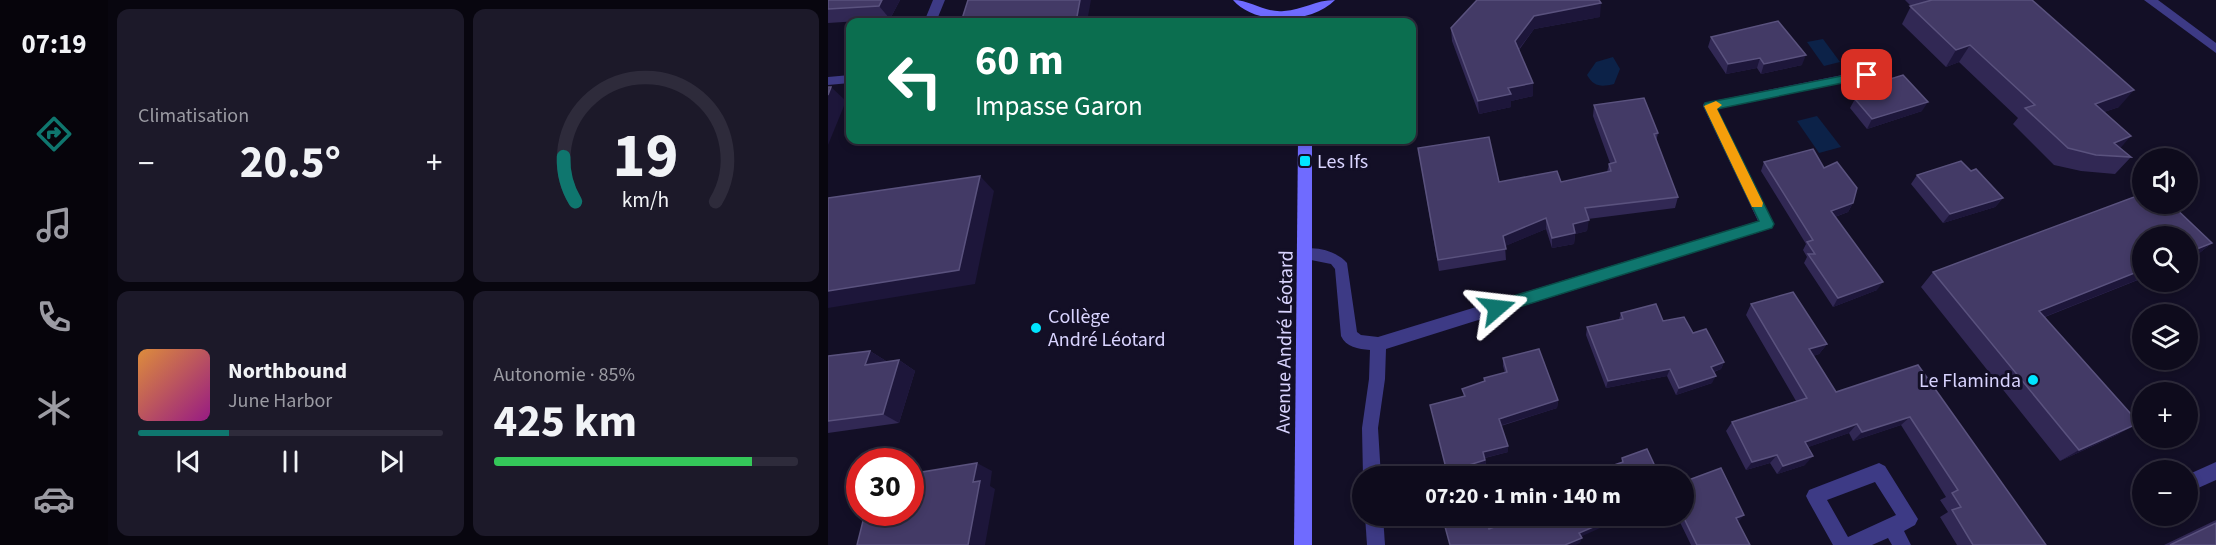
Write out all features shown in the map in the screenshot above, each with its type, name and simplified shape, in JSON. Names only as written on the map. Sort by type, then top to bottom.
[{"type":"main road","points":[[1239,0],[1273,18]]},
{"type":"main road","points":[[1279,18],[1306,12],[1325,3]]},
{"type":"main road","points":[[1318,18],[1325,3]]},
{"type":"main road","name":"Avenue André Léotard","points":[[1303,545],[1305,144]]},
{"type":"street","points":[[932,18],[939,0]]},
{"type":"street","points":[[2150,0],[2216,49]]},
{"type":"street","points":[[1306,254],[1335,259],[1342,267],[1348,336],[1358,342],[1378,344],[1767,224],[1709,106],[1867,75]]},
{"type":"street","points":[[828,81],[846,79]]},
{"type":"street","points":[[1372,466],[1370,428],[1377,380],[1378,344]]},
{"type":"street","points":[[2198,479],[2216,471]]},
{"type":"street","points":[[1843,545],[1815,496],[1880,472],[1909,519],[1851,545]]},
{"type":"street","points":[[1375,526],[1376,545]]},
{"type":"street","points":[[1892,528],[1902,545]]},
{"type":"water","points":[[1823,39],[1840,62],[1824,66],[1807,42]]},
{"type":"water","points":[[1613,57],[1620,69],[1614,84],[1602,86],[1592,82],[1587,75],[1596,62]]},
{"type":"water","points":[[1817,116],[1841,147],[1819,153],[1797,121]]},
{"type":"building","points":[[828,0],[882,0],[879,6],[828,9]]},
{"type":"building","points":[[968,0],[1080,0],[1077,18],[962,18]]},
{"type":"building","points":[[1477,0],[1599,0],[1601,3],[1534,16],[1515,41],[1533,83],[1508,88],[1511,94],[1478,101],[1451,28]]},
{"type":"building","points":[[1932,0],[2032,0],[2134,90],[2095,104],[2131,136],[2114,143],[2131,157],[2096,155],[2068,148],[2025,108],[2035,105],[1970,45],[1956,50],[1910,6]]},
{"type":"building","points":[[1778,21],[1806,55],[1764,64],[1760,58],[1728,64],[1711,37]]},
{"type":"building","points":[[1903,75],[1928,102],[1872,119],[1855,99],[1867,95],[1861,88]]},
{"type":"building","points":[[1644,98],[1658,133],[1654,134],[1678,197],[1585,208],[1589,220],[1573,224],[1575,233],[1552,238],[1546,218],[1503,236],[1506,249],[1438,260],[1418,148],[1489,137],[1499,182],[1557,171],[1561,182],[1611,171],[1609,164],[1616,162],[1594,105]]},
{"type":"building","points":[[1813,149],[1824,168],[1837,162],[1857,188],[1853,203],[1831,211],[1883,282],[1838,298],[1808,254],[1815,254],[1807,242],[1813,240],[1764,162]]},
{"type":"building","points":[[1961,161],[1971,171],[1976,169],[2003,198],[1950,214],[1917,175]]},
{"type":"building","points":[[980,176],[959,270],[828,291],[828,198]]},
{"type":"building","name":"Le Flaminda","points":[[2132,198],[2132,214],[2182,214],[2194,226],[2132,226],[2132,274],[2039,311],[2132,415],[2132,426],[2079,450],[1933,272]]},
{"type":"building","name":"Le Flaminda","points":[[2198,230],[2212,243],[2198,249]]},
{"type":"building","points":[[1793,292],[1827,344],[1809,349],[1836,392],[1918,365],[2046,545],[1973,545],[1952,510],[1961,507],[1952,493],[1958,490],[1910,417],[1862,432],[1857,424],[1805,442],[1813,456],[1783,466],[1777,455],[1752,462],[1732,422],[1807,398],[1751,304]]},
{"type":"building","points":[[1656,304],[1663,321],[1684,317],[1693,333],[1706,329],[1724,362],[1711,367],[1716,376],[1679,388],[1670,369],[1608,381],[1587,327],[1623,319],[1621,313]]},
{"type":"building","points":[[1539,349],[1558,400],[1499,419],[1508,446],[1483,452],[1485,460],[1466,466],[1445,466],[1430,405],[1465,396],[1462,389],[1485,381],[1484,378],[1507,372],[1503,358]]},
{"type":"building","points":[[870,351],[865,365],[899,360],[883,414],[828,421],[828,356]]},
{"type":"building","points":[[1647,449],[1655,466],[1611,466],[1623,462],[1622,458]]},
{"type":"building","points":[[977,463],[973,482],[980,481],[968,545],[857,545],[862,526],[924,526],[924,472]]},
{"type":"building","points":[[1721,468],[1744,515],[1736,518],[1750,545],[1697,545],[1688,526],[1694,526],[1694,478]]},
{"type":"building","points":[[2216,523],[2216,545],[2170,545]]},
{"type":"building","points":[[1445,526],[1488,526],[1489,529],[1497,526],[1595,526],[1579,533],[1582,538],[1565,545],[1450,545]]},
{"type":"slow traffic","points":[[1716,105],[1709,106],[1757,203]]},
{"type":"place","name":"Les Ifs","points":[[1305,161]]},
{"type":"place","name":"Collège André Léotard","points":[[1036,328]]},
{"type":"place","name":"Le Flaminda","points":[[2033,380]]},
{"type":"route","points":[[1497,308],[1767,224],[1709,106],[1867,75]]}]
